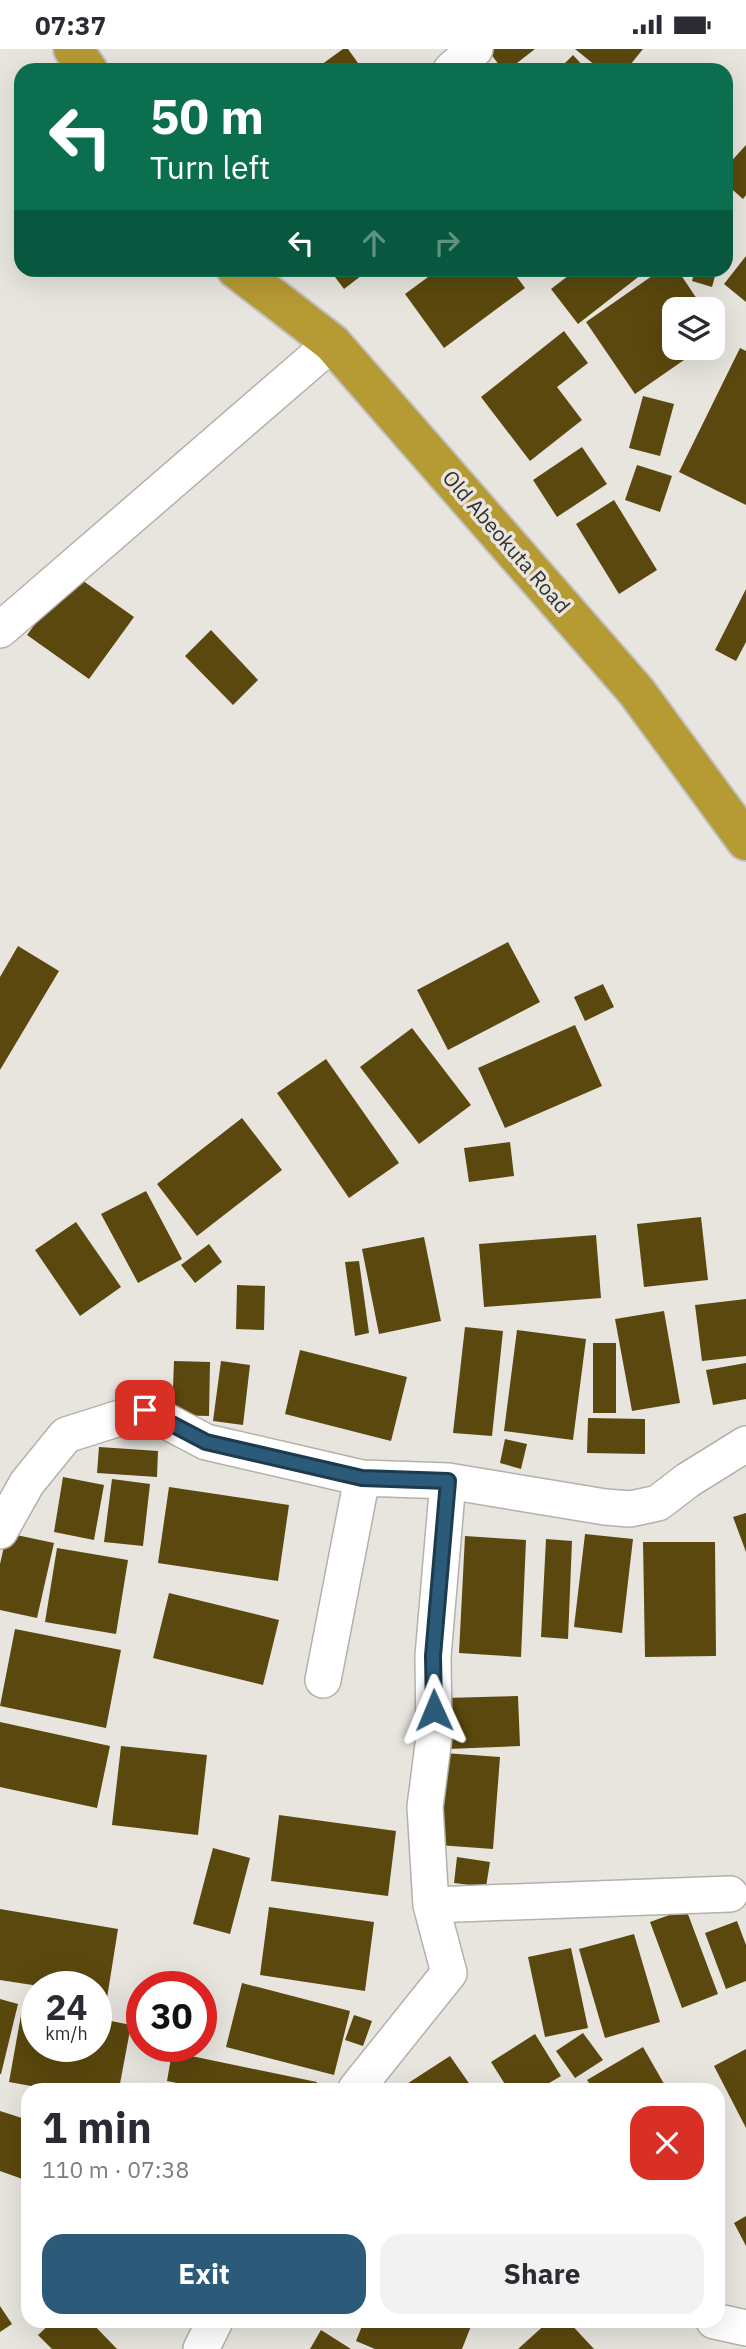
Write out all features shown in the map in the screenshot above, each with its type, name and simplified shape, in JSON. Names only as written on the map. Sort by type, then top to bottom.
[{"type":"highway","name":"Old Abeokuta Road","points":[[246,277],[331,343],[636,691],[746,841]]},
{"type":"street","points":[[459,63],[475,49]]},
{"type":"street","points":[[0,630],[331,343]]},
{"type":"street","points":[[0,1531],[27,1483],[66,1435],[145,1410],[206,1442],[362,1478],[448,1481],[630,1509],[658,1503],[688,1480],[746,1444]]},
{"type":"street","points":[[323,1680],[362,1478]]},
{"type":"street","points":[[361,2083],[449,1973],[432,1905],[425,1807],[435,1737],[433,1656],[448,1481]]},
{"type":"street","points":[[432,1905],[730,1894]]},
{"type":"street","points":[[725,2323],[746,2328]]},
{"type":"street","points":[[201,2349],[212,2328]]},
{"type":"building","points":[[343,49],[348,49],[358,63],[324,63]]},
{"type":"building","points":[[487,49],[535,49],[517,63],[498,63]]},
{"type":"building","points":[[575,49],[643,49],[632,63],[592,63]]},
{"type":"building","points":[[573,55],[580,63],[565,63]]},
{"type":"building","points":[[746,145],[746,195],[743,199],[733,190],[733,159]]},
{"type":"building","points":[[746,256],[746,302],[724,284],[730,277],[733,277],[733,273]]},
{"type":"building","points":[[335,277],[360,277],[344,289]]},
{"type":"building","points":[[428,277],[517,277],[525,288],[444,348],[405,294]]},
{"type":"building","points":[[567,277],[638,277],[578,324],[551,289]]},
{"type":"building","points":[[651,277],[682,277],[696,297],[662,297],[662,360],[684,360],[635,394],[586,322]]},
{"type":"building","points":[[693,277],[715,277],[712,287],[692,281]]},
{"type":"building","points":[[564,331],[588,363],[557,387],[582,420],[530,461],[481,397]]},
{"type":"building","points":[[740,348],[746,351],[746,505],[679,472]]},
{"type":"building","points":[[643,396],[674,404],[660,456],[629,448]]},
{"type":"building","points":[[582,447],[607,484],[557,517],[533,480]]},
{"type":"building","points":[[637,465],[672,476],[660,512],[625,500]]},
{"type":"building","points":[[614,500],[657,570],[619,594],[576,524]]},
{"type":"building","points":[[72,573],[134,617],[89,679],[27,635]]},
{"type":"building","points":[[746,589],[746,642],[736,661],[715,650]]},
{"type":"building","points":[[211,630],[258,680],[233,705],[185,656]]},
{"type":"building","points":[[508,942],[540,1002],[448,1050],[417,990]]},
{"type":"building","points":[[18,946],[59,971],[0,1070],[0,977]]},
{"type":"building","points":[[603,984],[614,1007],[585,1021],[574,997]]},
{"type":"building","points":[[575,1025],[602,1086],[505,1128],[478,1068]]},
{"type":"building","points":[[412,1028],[471,1105],[419,1144],[360,1067]]},
{"type":"building","points":[[326,1059],[399,1163],[349,1198],[277,1093]]},
{"type":"building","points":[[242,1118],[282,1170],[197,1236],[157,1184]]},
{"type":"building","points":[[510,1142],[514,1176],[469,1182],[464,1148]]},
{"type":"building","points":[[146,1191],[182,1259],[138,1283],[101,1214]]},
{"type":"building","points":[[701,1217],[708,1280],[644,1287],[637,1224]]},
{"type":"building","points":[[76,1222],[121,1287],[80,1316],[35,1250]]},
{"type":"building","points":[[596,1235],[601,1298],[484,1307],[479,1244]]},
{"type":"building","points":[[424,1237],[441,1321],[379,1334],[362,1249]]},
{"type":"building","points":[[209,1244],[222,1262],[195,1283],[181,1265]]},
{"type":"building","points":[[359,1261],[369,1333],[355,1336],[345,1262]]},
{"type":"building","points":[[237,1285],[265,1286],[264,1330],[236,1329]]},
{"type":"building","points":[[746,1299],[746,1356],[702,1361],[695,1305]]},
{"type":"building","points":[[664,1311],[680,1403],[632,1411],[615,1319]]},
{"type":"building","points":[[465,1327],[503,1331],[492,1436],[453,1433]]},
{"type":"building","points":[[517,1330],[586,1339],[573,1440],[504,1431]]},
{"type":"building","points":[[593,1343],[616,1343],[616,1413],[593,1413]]},
{"type":"building","points":[[300,1350],[407,1377],[391,1441],[285,1414]]},
{"type":"building","points":[[174,1361],[210,1362],[209,1416],[172,1415]]},
{"type":"building","points":[[221,1361],[250,1365],[243,1425],[213,1421]]},
{"type":"building","points":[[746,1363],[746,1399],[713,1405],[706,1370]]},
{"type":"building","points":[[588,1418],[645,1419],[645,1454],[587,1453]]},
{"type":"building","points":[[505,1439],[527,1444],[521,1469],[500,1463]]},
{"type":"building","points":[[99,1447],[158,1451],[157,1477],[97,1473]]},
{"type":"building","points":[[63,1477],[104,1485],[94,1540],[54,1532]]},
{"type":"building","points":[[112,1479],[150,1484],[143,1546],[104,1542]]},
{"type":"building","points":[[169,1487],[289,1505],[278,1581],[158,1563]]},
{"type":"building","points":[[746,1513],[746,1552],[733,1517]]},
{"type":"building","points":[[7,1533],[54,1543],[37,1618],[0,1610],[0,1564]]},
{"type":"building","points":[[585,1534],[633,1539],[622,1633],[574,1627]]},
{"type":"building","points":[[465,1536],[526,1540],[521,1657],[459,1653]]},
{"type":"building","points":[[546,1539],[572,1541],[568,1639],[541,1637]]},
{"type":"building","points":[[643,1542],[715,1542],[716,1656],[645,1657]]},
{"type":"building","points":[[57,1548],[128,1560],[116,1634],[45,1622]]},
{"type":"building","points":[[169,1593],[279,1620],[263,1685],[153,1658]]},
{"type":"building","points":[[15,1629],[121,1650],[106,1728],[0,1706]]},
{"type":"building","points":[[518,1696],[520,1746],[447,1749],[444,1698]]},
{"type":"building","points":[[0,1722],[110,1746],[97,1808],[0,1787]]},
{"type":"building","points":[[121,1746],[207,1755],[198,1835],[112,1825]]},
{"type":"building","points":[[444,1753],[500,1757],[493,1849],[438,1845]]},
{"type":"building","points":[[279,1815],[396,1831],[388,1896],[271,1881]]},
{"type":"building","points":[[213,1848],[250,1858],[230,1934],[193,1924]]},
{"type":"building","points":[[457,1857],[490,1862],[486,1887],[454,1883]]},
{"type":"building","points":[[269,1907],[374,1922],[365,1991],[260,1975]]},
{"type":"building","points":[[0,1909],[118,1929],[111,1971],[21,1971],[21,1983],[0,1980]]},
{"type":"building","points":[[686,1909],[718,1994],[682,2008],[650,1922]]},
{"type":"building","points":[[737,1921],[746,1945],[746,1981],[726,1989],[705,1933]]},
{"type":"building","points":[[634,1934],[660,2022],[605,2038],[579,1949]]},
{"type":"building","points":[[571,1948],[588,2028],[545,2037],[528,1957]]},
{"type":"building","points":[[242,1983],[350,2011],[334,2075],[226,2047]]},
{"type":"building","points":[[0,1999],[18,2004],[1,2074],[0,2074]]},
{"type":"building","points":[[21,2015],[21,2062],[112,2062],[112,2021],[126,2024],[126,2052],[120,2083],[9,2082]]},
{"type":"building","points":[[354,2015],[372,2021],[363,2046],[345,2040]]},
{"type":"building","points":[[583,2033],[603,2060],[575,2078],[556,2051]]},
{"type":"building","points":[[535,2034],[561,2076],[549,2083],[504,2083],[491,2062]]},
{"type":"building","points":[[643,2047],[664,2083],[589,2083],[587,2080]]},
{"type":"building","points":[[746,2049],[746,2128],[725,2083],[714,2066]]},
{"type":"building","points":[[450,2056],[469,2083],[408,2083]]},
{"type":"building","points":[[217,2061],[317,2082],[317,2083],[167,2081],[170,2062]]},
{"type":"building","points":[[0,2111],[21,2118],[21,2178],[0,2171]]},
{"type":"building","points":[[746,2216],[746,2246],[734,2223]]},
{"type":"building","points":[[0,2306],[12,2324],[0,2332]]},
{"type":"building","points":[[46,2328],[97,2328],[117,2349],[52,2349],[38,2335]]},
{"type":"building","points":[[361,2328],[470,2328],[462,2349],[375,2349],[356,2341]]},
{"type":"building","points":[[541,2328],[574,2328],[594,2349],[518,2349]]},
{"type":"building","points":[[321,2330],[351,2349],[310,2349]]},
{"type":"route","points":[[145,1410],[206,1442],[362,1478],[448,1481],[433,1656],[434,1710]]}]
